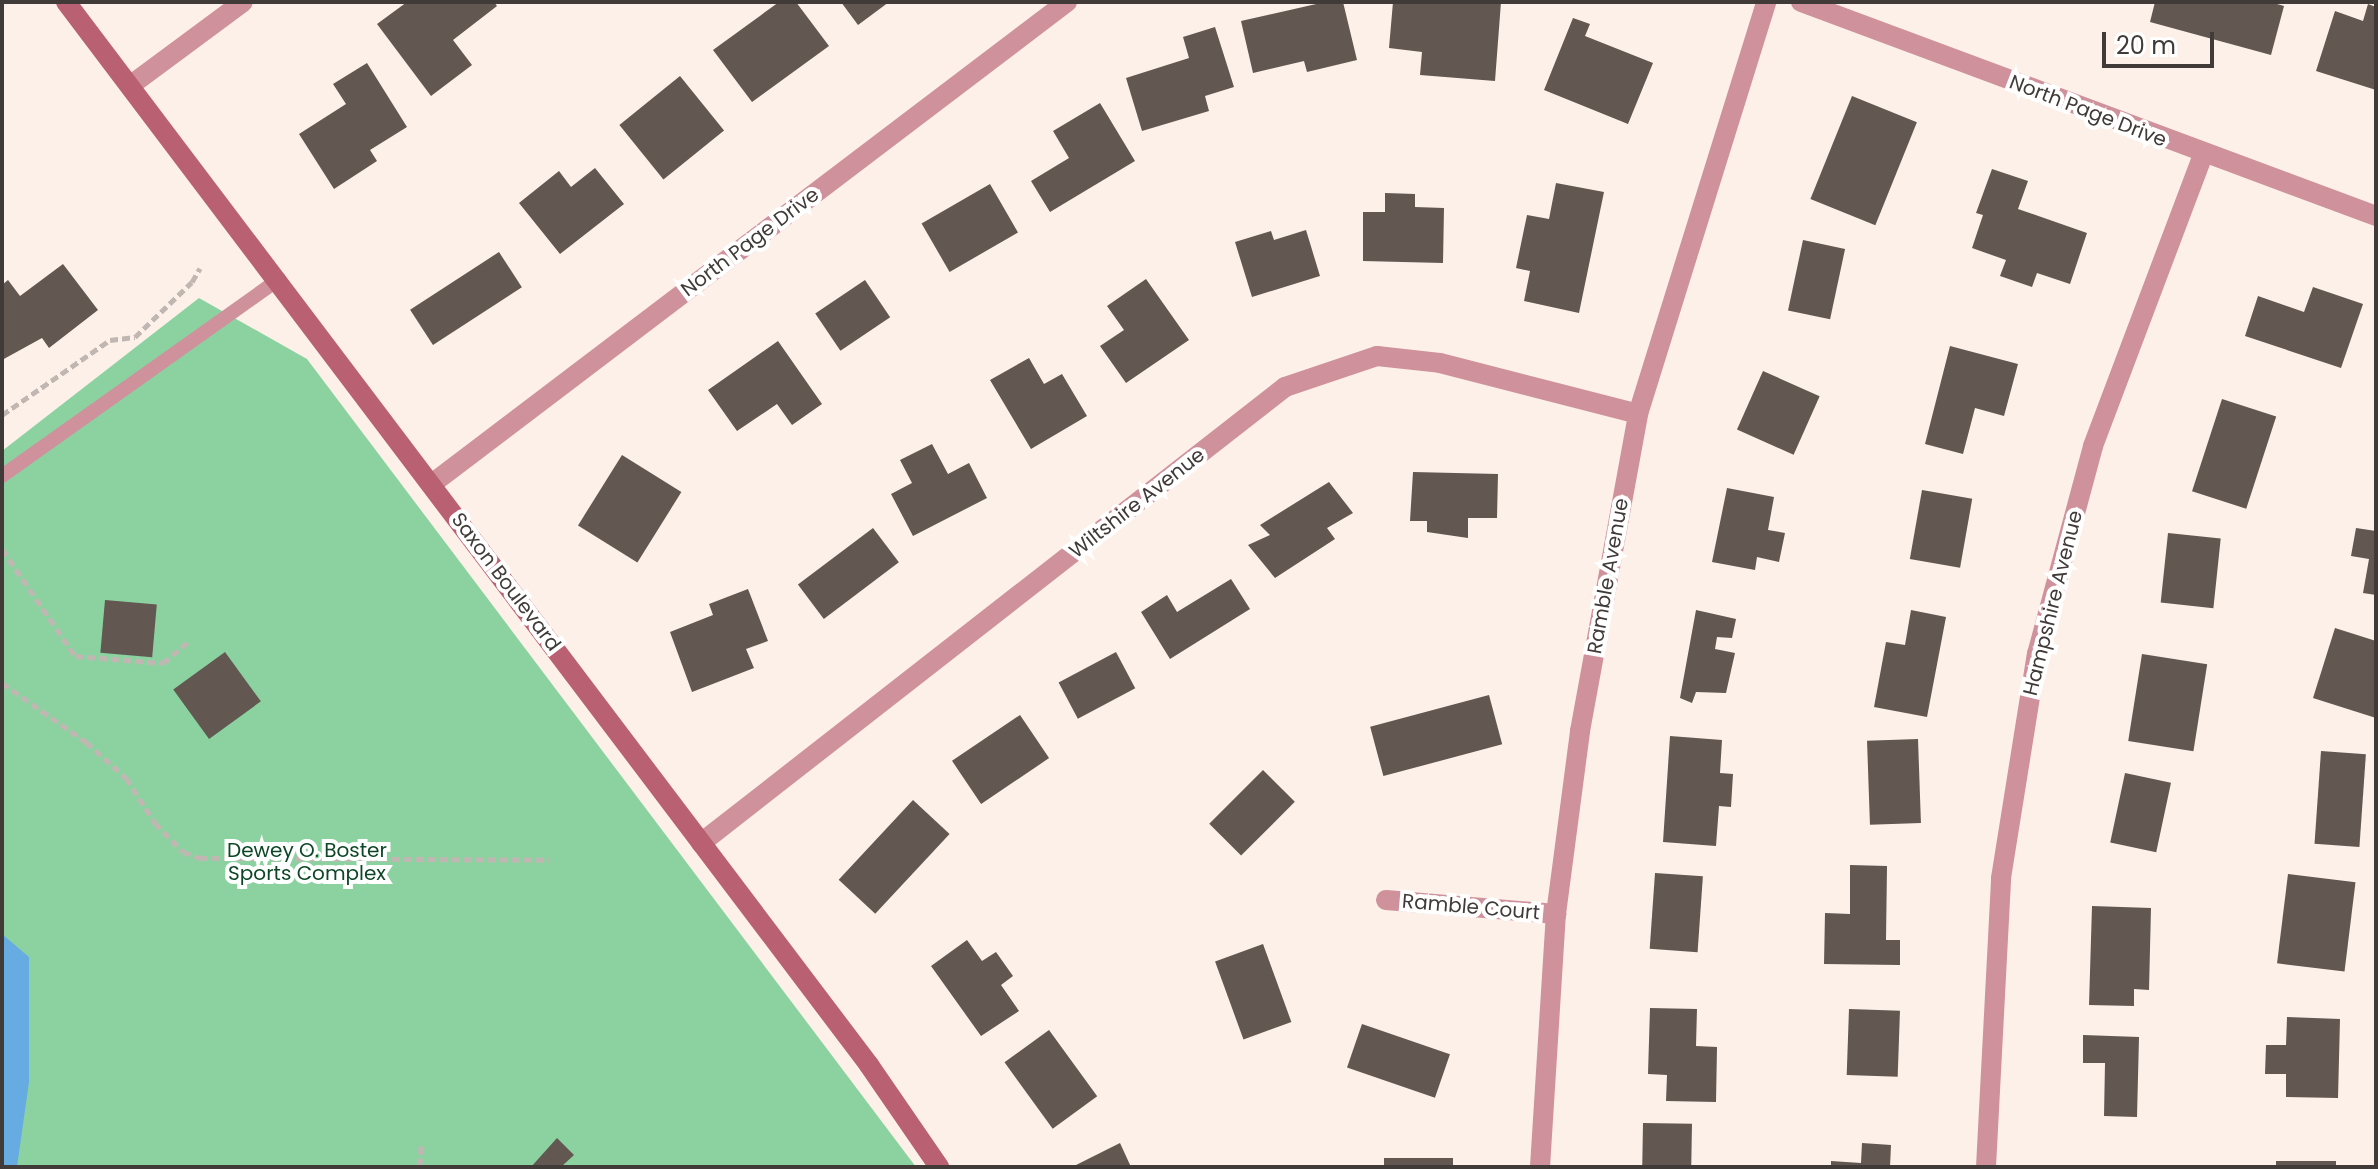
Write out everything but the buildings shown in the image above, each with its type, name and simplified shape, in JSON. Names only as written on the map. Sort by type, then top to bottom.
[{"type":"main road","name":"Saxon Boulevard","points":[[66,2],[433,483],[869,1065],[939,1167]]},
{"type":"street","points":[[131,85],[243,2]]},
{"type":"street","name":"North Page Drive","points":[[433,483],[1067,2]]},
{"type":"street","name":"Ramble Avenue","points":[[1540,1167],[1556,914],[1580,731],[1638,414],[1766,2]]},
{"type":"street","name":"North Page Drive","points":[[1801,2],[2203,155],[2376,216]]},
{"type":"street","name":"Hampshire Avenue","points":[[1986,1167],[2001,878],[2037,654],[2093,446],[2203,155]]},
{"type":"street","name":"Wiltshire Avenue","points":[[701,843],[1285,387],[1377,356],[1440,363],[1638,414]]},
{"type":"street","name":"Ramble Court","points":[[1386,900],[1556,914]]},
{"type":"lane","points":[[2,476],[279,279]]},
{"type":"path","points":[[2,415],[110,340],[135,337],[192,282],[200,268]]},
{"type":"path","points":[[2,549],[75,656],[163,663],[189,641]]},
{"type":"path","points":[[2,683],[86,742],[126,778],[155,823],[183,852],[200,858],[549,860]]},
{"type":"path","points":[[420,1166],[421,1144]]},
{"type":"green space","name":"Dewey O. Boster Sports Complex","points":[[199,298],[307,359],[916,1167],[2,1167],[2,451]]},
{"type":"water","points":[[2,934],[29,957],[29,1082],[17,1167],[2,1167]]}]
